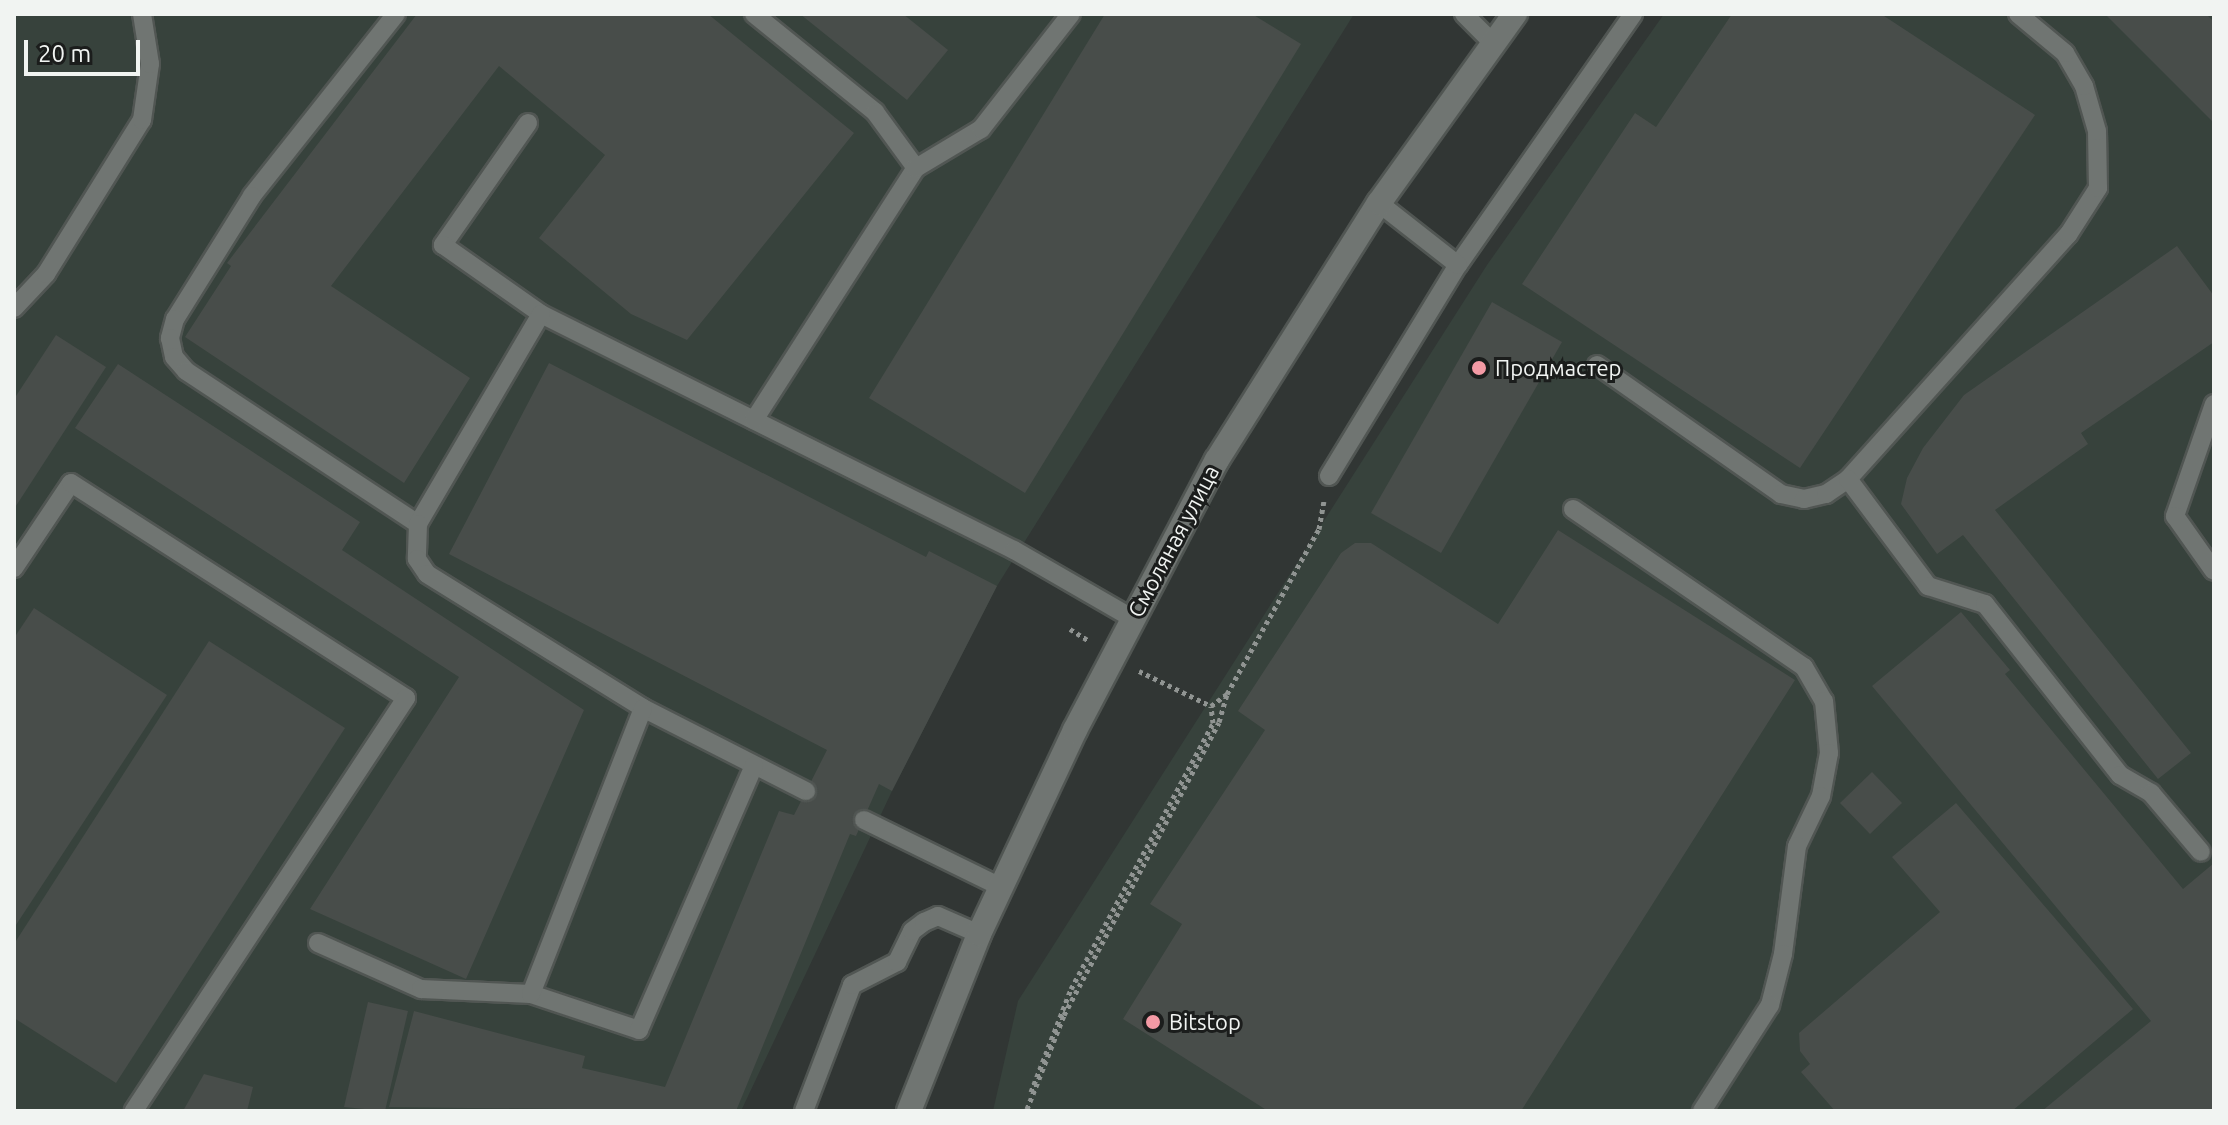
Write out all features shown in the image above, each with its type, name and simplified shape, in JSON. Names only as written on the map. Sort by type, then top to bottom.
[{"type":"street","name":"Смоляная улица","points":[[909,1111],[979,934],[1001,887],[1132,618],[1217,460],[1379,203],[1515,14]]},
{"type":"lane","points":[[14,308],[46,274],[142,120],[150,64],[142,14]]},
{"type":"lane","points":[[396,14],[252,196],[175,319],[170,338],[174,357],[186,371],[418,524]]},
{"type":"lane","points":[[754,14],[875,112],[916,168]]},
{"type":"lane","points":[[754,420],[916,168],[981,129],[1071,14]]},
{"type":"lane","points":[[1464,14],[1492,42]]},
{"type":"lane","points":[[1329,476],[1458,265],[1633,14]]},
{"type":"lane","points":[[1597,365],[1781,494],[1804,499],[1826,494],[1848,479],[2068,235],[2098,188],[2097,131],[2084,86],[2065,53],[2018,14]]},
{"type":"lane","points":[[528,123],[443,245],[541,314],[1014,550],[1132,618]]},
{"type":"lane","points":[[1379,203],[1458,265]]},
{"type":"lane","points":[[541,314],[418,524],[417,559],[427,574],[643,708],[806,791]]},
{"type":"lane","points":[[2214,404],[2175,516],[2214,571]]},
{"type":"lane","points":[[1848,479],[1928,586],[1985,604],[2120,775],[2151,793],[2201,852]]},
{"type":"lane","points":[[14,568],[71,483],[406,698],[134,1111]]},
{"type":"lane","points":[[1573,509],[1804,667],[1824,701],[1829,753],[1821,796],[1797,846],[1783,954],[1770,1005],[1702,1111]]},
{"type":"lane","points":[[531,994],[643,708]]},
{"type":"lane","points":[[318,943],[421,989],[531,994],[639,1030],[754,766]]},
{"type":"lane","points":[[864,820],[1001,887]]},
{"type":"lane","points":[[804,1111],[852,985],[897,962],[912,931],[938,916],[979,934]]},
{"type":"path","points":[[1211,706],[1213,723],[1068,996],[1037,1068],[1027,1109],[1064,1015],[1219,722],[1227,694],[1319,529],[1329,476]]},
{"type":"path","points":[[1070,629],[1113,656],[1211,706]]},
{"type":"path","points":[[1211,706],[1227,694]]},
{"type":"shaded area","points":[[14,14],[1354,14],[997,586],[892,791],[741,1111],[14,1111]]},
{"type":"shaded area","points":[[1664,14],[2214,14],[2214,1111],[993,1111],[1018,1001],[1487,265]]},
{"type":"building","points":[[417,14],[708,14],[854,133],[687,340],[631,314],[539,238],[605,155],[499,66],[331,286],[470,378],[404,483],[185,337],[231,266],[227,263]]},
{"type":"building","points":[[800,14],[903,14],[948,50],[907,100]]},
{"type":"building","points":[[1105,14],[1252,14],[1301,44],[1025,493],[869,398]]},
{"type":"building","points":[[1732,14],[1881,14],[2035,115],[1800,468],[1522,284],[1635,113],[1656,127]]},
{"type":"building","points":[[2105,14],[2206,14],[2214,22],[2214,123]]},
{"type":"building","points":[[2177,246],[2214,296],[2214,342],[2081,433],[2088,444],[1995,510],[2191,753],[2158,779],[1963,535],[1937,554],[1901,504],[1907,478],[1923,448],[1964,395]]},
{"type":"building","points":[[1492,302],[1562,342],[1441,553],[1371,513]]},
{"type":"building","points":[[56,335],[106,367],[14,509],[14,399]]},
{"type":"building","points":[[549,363],[926,557],[929,551],[997,586],[892,791],[879,784],[856,836],[850,834],[736,1111],[389,1107],[414,1011],[585,1056],[582,1068],[665,1087],[779,811],[794,815],[827,750],[449,554]]},
{"type":"building","points":[[118,364],[360,522],[342,550],[584,710],[466,979],[310,909],[459,677],[75,428]]},
{"type":"building","points":[[1558,530],[1795,680],[1521,1111],[1268,1111],[1123,1019],[1182,924],[1150,904],[1265,730],[1238,711],[1341,553],[1355,543],[1371,543],[1498,624]]},
{"type":"building","points":[[34,608],[167,695],[14,928],[14,638]]},
{"type":"building","points":[[1961,612],[2010,670],[2005,674],[2183,889],[2214,863],[2214,1111],[2042,1111],[2151,1021],[1872,686]]},
{"type":"building","points":[[209,641],[345,728],[116,1083],[14,1018],[14,944]]},
{"type":"building","points":[[1872,772],[1902,803],[1870,834],[1840,803]]},
{"type":"building","points":[[1956,803],[2133,1009],[2012,1111],[1835,1111],[1801,1072],[1810,1064],[1800,1051],[1799,1033],[1940,912],[1892,857]]},
{"type":"building","points":[[368,1002],[408,1011],[385,1111],[344,1107]]},
{"type":"building","points":[[204,1074],[253,1087],[247,1111],[183,1111]]},
{"type":"place","name":"Продмастер","points":[[1479,368]]},
{"type":"place","name":"Bitstop","points":[[1153,1022]]}]
